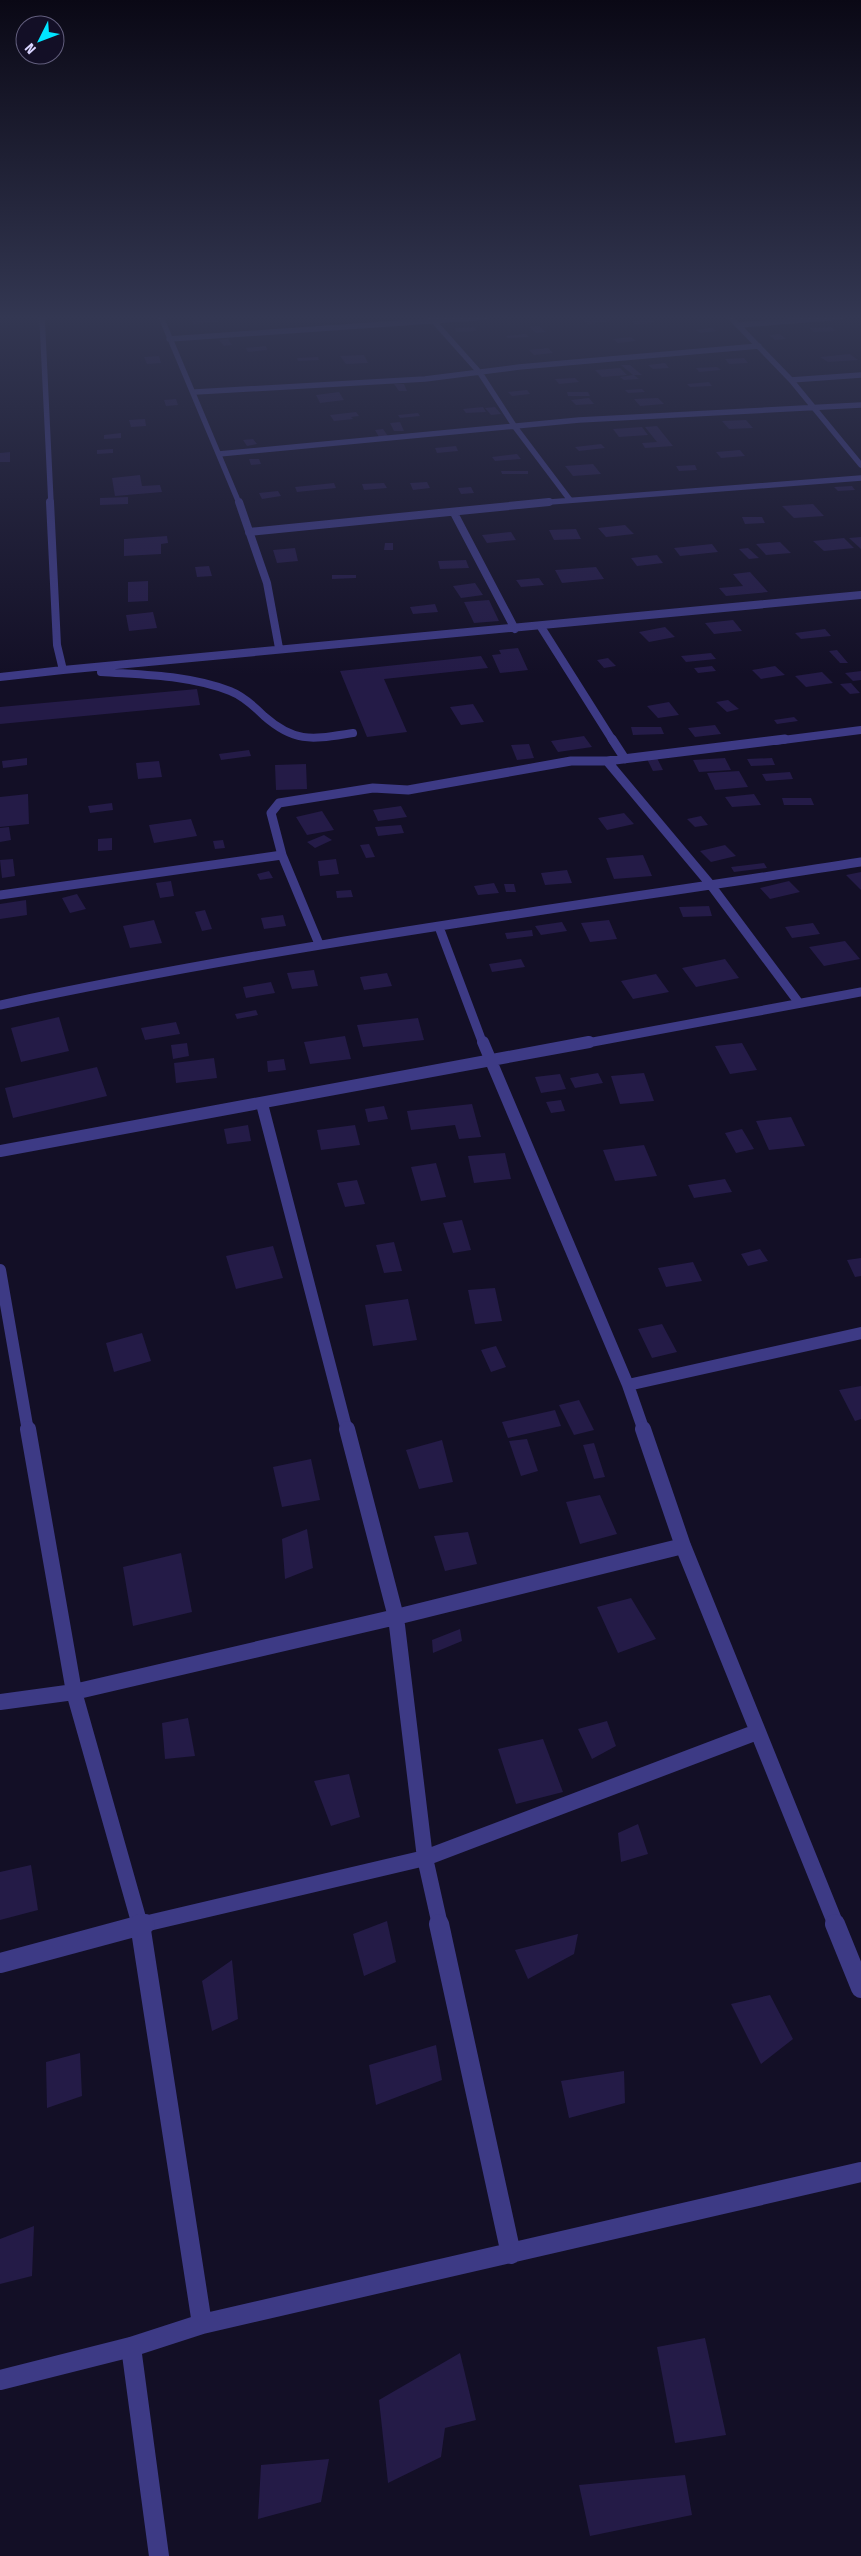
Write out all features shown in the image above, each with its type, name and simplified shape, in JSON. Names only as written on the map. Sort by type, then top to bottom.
[{"type":"street","points":[[47,436],[57,645],[63,670]]},
{"type":"street","points":[[212,436],[265,576],[279,648]]},
{"type":"street","points":[[219,454],[413,436]]},
{"type":"street","points":[[522,436],[570,500]]},
{"type":"street","points":[[838,436],[861,465]]},
{"type":"street","points":[[249,532],[570,500],[861,478]]},
{"type":"street","points":[[454,513],[515,629]]},
{"type":"street","points":[[0,677],[279,648],[541,627],[861,595]]},
{"type":"street","points":[[541,627],[624,759]]},
{"type":"street","points":[[63,670],[158,676],[230,691],[252,703],[275,723],[296,737],[312,738],[353,733]]},
{"type":"street","points":[[319,944],[282,855],[271,813],[273,808],[286,800],[373,788],[408,790],[571,761],[606,761],[861,730]]},
{"type":"street","points":[[606,761],[710,884],[799,1003]]},
{"type":"street","points":[[0,894],[282,855]]},
{"type":"street","points":[[0,1005],[94,983],[319,944],[861,862]]},
{"type":"street","points":[[439,927],[490,1062],[628,1385],[683,1546],[861,1988]]},
{"type":"street","points":[[0,1151],[861,992]]},
{"type":"street","points":[[262,1104],[396,1618],[425,1858],[511,2254]]},
{"type":"street","points":[[0,1270],[74,1692],[140,1925],[202,2324]]},
{"type":"street","points":[[628,1385],[861,1333]]},
{"type":"street","points":[[0,1702],[74,1692],[396,1618],[683,1546]]},
{"type":"street","points":[[0,1963],[140,1925],[425,1858],[757,1732]]},
{"type":"street","points":[[0,2380],[130,2347],[202,2324],[861,2172]]},
{"type":"street","points":[[130,2347],[159,2556]]},
{"type":"building","points":[[104,436],[121,436],[121,438],[104,439]]},
{"type":"building","points":[[652,436],[665,436],[673,446],[645,448],[642,443],[657,442]]},
{"type":"building","points":[[253,439],[257,444],[247,446],[243,440]]},
{"type":"building","points":[[601,444],[605,448],[579,451],[575,447]]},
{"type":"building","points":[[456,446],[458,451],[437,453],[435,448]]},
{"type":"building","points":[[113,449],[113,453],[97,454],[97,450]]},
{"type":"building","points":[[740,450],[745,456],[721,458],[716,452]]},
{"type":"building","points":[[10,452],[10,462],[0,462],[0,453]]},
{"type":"building","points":[[517,454],[521,459],[495,461],[492,457]]},
{"type":"building","points":[[249,459],[259,459],[261,464],[251,465]]},
{"type":"building","points":[[593,464],[601,474],[573,476],[565,466]]},
{"type":"building","points":[[695,465],[697,470],[679,471],[676,466]]},
{"type":"building","points":[[501,471],[528,471],[528,474],[502,474]]},
{"type":"building","points":[[140,475],[142,486],[160,485],[162,492],[115,496],[112,478]]},
{"type":"building","points":[[427,482],[430,488],[413,490],[410,483]]},
{"type":"building","points":[[334,483],[336,488],[297,492],[295,487]]},
{"type":"building","points":[[384,483],[387,488],[364,490],[362,484]]},
{"type":"building","points":[[852,486],[855,490],[838,491],[834,487]]},
{"type":"building","points":[[471,487],[474,493],[461,494],[458,488]]},
{"type":"building","points":[[278,491],[281,496],[262,499],[259,493]]},
{"type":"building","points":[[128,497],[128,504],[100,505],[100,498]]},
{"type":"building","points":[[813,504],[824,516],[794,518],[782,506]]},
{"type":"building","points":[[742,517],[762,517],[765,523],[745,524]]},
{"type":"building","points":[[625,525],[634,534],[606,537],[598,528]]},
{"type":"building","points":[[576,529],[581,539],[554,540],[549,530]]},
{"type":"building","points":[[511,532],[516,540],[487,543],[482,535]]},
{"type":"building","points":[[167,536],[168,543],[161,544],[161,554],[124,556],[124,539]]},
{"type":"building","points":[[861,537],[861,549],[849,538]]},
{"type":"building","points":[[844,538],[854,548],[824,551],[813,541]]},
{"type":"building","points":[[780,542],[791,553],[766,555],[756,544]]},
{"type":"building","points":[[385,543],[393,543],[393,550],[384,550]]},
{"type":"building","points":[[712,544],[718,552],[680,556],[674,548]]},
{"type":"building","points":[[295,548],[298,561],[277,563],[273,550]]},
{"type":"building","points":[[748,548],[759,558],[749,559],[739,549]]},
{"type":"building","points":[[657,555],[663,563],[637,566],[631,558]]},
{"type":"building","points":[[466,560],[469,568],[440,569],[438,561]]},
{"type":"building","points":[[209,566],[212,576],[197,577],[195,567]]},
{"type":"building","points":[[596,567],[604,579],[562,583],[555,570]]},
{"type":"building","points":[[750,572],[768,592],[726,596],[719,588],[743,586],[733,574]]},
{"type":"building","points":[[332,575],[356,575],[356,578],[332,579]]},
{"type":"building","points":[[539,578],[544,585],[521,587],[516,580]]},
{"type":"building","points":[[148,581],[148,601],[128,602],[128,582]]},
{"type":"building","points":[[475,583],[483,595],[461,598],[453,586]]},
{"type":"building","points":[[489,600],[499,621],[474,623],[464,602]]},
{"type":"building","points":[[435,604],[438,612],[413,614],[410,607]]},
{"type":"building","points":[[153,612],[157,628],[129,631],[126,615]]},
{"type":"building","points":[[733,620],[742,631],[714,634],[705,623]]},
{"type":"building","points":[[665,627],[675,637],[649,642],[639,632]]},
{"type":"building","points":[[825,629],[831,636],[801,639],[795,633]]},
{"type":"building","points":[[518,648],[528,670],[500,673],[492,655],[501,654],[499,650]]},
{"type":"building","points":[[837,650],[848,663],[840,663],[829,651]]},
{"type":"building","points":[[711,653],[716,659],[686,662],[681,656]]},
{"type":"building","points":[[481,656],[488,668],[384,679],[407,732],[367,737],[340,671]]},
{"type":"building","points":[[608,658],[616,666],[604,668],[597,660]]},
{"type":"building","points":[[712,666],[716,671],[698,673],[694,668]]},
{"type":"building","points":[[775,666],[785,675],[761,679],[752,670]]},
{"type":"building","points":[[861,671],[861,680],[853,681],[845,673]]},
{"type":"building","points":[[822,672],[833,683],[806,687],[795,676]]},
{"type":"building","points":[[851,683],[860,693],[850,694],[840,684]]},
{"type":"building","points":[[197,689],[200,705],[0,724],[0,707]]},
{"type":"building","points":[[728,700],[739,709],[727,712],[716,702]]},
{"type":"building","points":[[669,702],[679,715],[658,718],[647,706]]},
{"type":"building","points":[[473,704],[484,722],[461,725],[450,707]]},
{"type":"building","points":[[794,717],[798,721],[777,724],[774,720]]},
{"type":"building","points":[[715,725],[721,734],[695,737],[688,728]]},
{"type":"building","points":[[631,727],[661,727],[664,734],[633,735]]},
{"type":"building","points":[[584,736],[592,747],[558,752],[551,741]]},
{"type":"building","points":[[529,744],[534,758],[517,760],[511,745]]},
{"type":"building","points":[[249,750],[251,756],[221,760],[219,754]]},
{"type":"building","points":[[27,758],[27,765],[3,768],[2,761]]},
{"type":"building","points":[[657,758],[663,770],[653,771],[647,759]]},
{"type":"building","points":[[725,758],[731,770],[699,772],[693,760]]},
{"type":"building","points":[[772,758],[775,765],[751,766],[747,759]]},
{"type":"building","points":[[159,761],[162,777],[138,779],[136,763]]},
{"type":"building","points":[[306,764],[307,789],[276,790],[275,765]]},
{"type":"building","points":[[739,771],[748,787],[715,790],[707,773]]},
{"type":"building","points":[[790,772],[793,779],[766,781],[762,774]]},
{"type":"building","points":[[28,794],[29,824],[0,827],[0,797]]},
{"type":"building","points":[[754,794],[761,805],[732,807],[725,797]]},
{"type":"building","points":[[782,798],[811,798],[814,805],[784,805]]},
{"type":"building","points":[[112,803],[113,810],[90,813],[88,806]]},
{"type":"building","points":[[401,806],[407,817],[378,821],[373,810]]},
{"type":"building","points":[[322,811],[334,830],[307,835],[296,817]]},
{"type":"building","points":[[624,813],[634,824],[607,830],[598,818]]},
{"type":"building","points":[[701,816],[708,825],[695,827],[687,819]]},
{"type":"building","points":[[191,819],[197,836],[154,843],[149,825]]},
{"type":"building","points":[[401,825],[404,833],[378,836],[375,827]]},
{"type":"building","points":[[9,827],[11,840],[0,842],[0,828]]},
{"type":"building","points":[[324,835],[332,840],[315,848],[307,842]]},
{"type":"building","points":[[112,838],[112,850],[98,851],[98,839]]},
{"type":"building","points":[[223,840],[225,848],[215,849],[213,841]]},
{"type":"building","points":[[369,844],[375,857],[366,858],[360,845]]},
{"type":"building","points":[[725,845],[736,856],[711,862],[700,851]]},
{"type":"building","points":[[643,855],[652,876],[614,879],[606,858]]},
{"type":"building","points":[[13,859],[15,876],[2,878],[0,860]]},
{"type":"building","points":[[336,859],[339,874],[320,876],[318,861]]},
{"type":"building","points":[[764,863],[767,868],[734,872],[731,867]]},
{"type":"building","points":[[567,870],[572,883],[545,885],[541,873]]},
{"type":"building","points":[[269,871],[273,878],[260,880],[257,874]]},
{"type":"building","points":[[861,872],[861,890],[846,875]]},
{"type":"building","points":[[171,881],[174,896],[160,898],[156,883]]},
{"type":"building","points":[[789,881],[800,892],[770,899],[760,888]]},
{"type":"building","points":[[494,883],[499,893],[478,895],[474,886]]},
{"type":"building","points":[[504,884],[514,884],[516,892],[506,892]]},
{"type":"building","points":[[351,890],[353,897],[337,898],[336,891]]},
{"type":"building","points":[[77,894],[86,909],[70,913],[62,898]]},
{"type":"building","points":[[26,900],[27,915],[0,919],[0,904]]},
{"type":"building","points":[[709,906],[712,916],[683,917],[679,907]]},
{"type":"building","points":[[205,910],[212,929],[202,931],[195,912]]},
{"type":"building","points":[[283,915],[286,926],[264,929],[261,918]]},
{"type":"building","points":[[154,920],[162,943],[130,948],[123,926]]},
{"type":"building","points":[[609,920],[617,939],[590,942],[581,923]]},
{"type":"building","points":[[562,922],[567,931],[541,935],[535,926]]},
{"type":"building","points":[[813,923],[820,934],[792,938],[785,927]]},
{"type":"building","points":[[532,930],[533,936],[507,939],[505,933]]},
{"type":"building","points":[[845,941],[860,959],[824,966],[809,947]]},
{"type":"building","points":[[521,959],[525,967],[492,972],[489,964]]},
{"type":"building","points":[[725,959],[739,978],[696,987],[682,968]]},
{"type":"building","points":[[314,970],[318,986],[292,989],[287,973]]},
{"type":"building","points":[[387,973],[392,986],[364,990],[360,977]]},
{"type":"building","points":[[656,974],[669,992],[633,999],[621,981]]},
{"type":"building","points":[[271,982],[275,993],[246,998],[243,987]]},
{"type":"building","points":[[256,1010],[258,1015],[237,1019],[235,1014]]},
{"type":"building","points":[[59,1017],[69,1051],[21,1062],[11,1028]]},
{"type":"building","points":[[418,1018],[424,1040],[363,1047],[357,1025]]},
{"type":"building","points":[[176,1022],[180,1034],[145,1040],[141,1028]]},
{"type":"building","points":[[345,1036],[351,1059],[310,1064],[304,1042]]},
{"type":"building","points":[[187,1043],[189,1056],[173,1059],[171,1045]]},
{"type":"building","points":[[742,1043],[757,1070],[730,1074],[715,1046]]},
{"type":"building","points":[[214,1058],[217,1078],[176,1083],[174,1063]]},
{"type":"building","points":[[284,1059],[286,1070],[268,1072],[267,1061]]},
{"type":"building","points":[[97,1067],[107,1096],[13,1118],[5,1088]]},
{"type":"building","points":[[598,1073],[603,1083],[575,1088],[570,1078]]},
{"type":"building","points":[[644,1073],[654,1101],[620,1104],[611,1076]]},
{"type":"building","points":[[560,1074],[566,1089],[541,1093],[535,1077]]},
{"type":"building","points":[[561,1100],[565,1111],[551,1113],[546,1102]]},
{"type":"building","points":[[472,1104],[481,1137],[459,1139],[455,1125],[411,1130],[407,1111]]},
{"type":"building","points":[[384,1106],[388,1119],[368,1122],[365,1109]]},
{"type":"building","points":[[791,1117],[805,1146],[769,1150],[756,1121]]},
{"type":"building","points":[[248,1125],[251,1141],[227,1144],[224,1129]]},
{"type":"building","points":[[355,1125],[360,1145],[321,1150],[317,1130]]},
{"type":"building","points":[[742,1129],[754,1149],[736,1153],[725,1133]]},
{"type":"building","points":[[644,1145],[657,1176],[615,1181],[603,1150]]},
{"type":"building","points":[[505,1153],[511,1179],[474,1183],[468,1156]]},
{"type":"building","points":[[436,1163],[446,1197],[421,1201],[411,1167]]},
{"type":"building","points":[[725,1179],[732,1192],[694,1198],[688,1185]]},
{"type":"building","points":[[357,1180],[365,1204],[345,1207],[337,1183]]},
{"type":"building","points":[[462,1220],[471,1250],[453,1253],[443,1223]]},
{"type":"building","points":[[394,1242],[402,1271],[384,1273],[376,1245]]},
{"type":"building","points":[[273,1246],[283,1278],[236,1289],[226,1256]]},
{"type":"building","points":[[760,1249],[768,1261],[748,1266],[741,1254]]},
{"type":"building","points":[[861,1258],[861,1276],[855,1277],[847,1260]]},
{"type":"building","points":[[693,1262],[702,1281],[666,1287],[658,1268]]},
{"type":"building","points":[[495,1288],[502,1321],[475,1324],[468,1290]]},
{"type":"building","points":[[408,1299],[417,1340],[373,1346],[365,1305]]},
{"type":"building","points":[[662,1324],[677,1352],[652,1358],[638,1329]]},
{"type":"building","points":[[142,1333],[151,1361],[114,1372],[106,1343]]},
{"type":"building","points":[[496,1346],[506,1367],[491,1372],[481,1350]]},
{"type":"building","points":[[861,1386],[861,1419],[855,1421],[839,1390]]},
{"type":"building","points":[[579,1400],[594,1430],[574,1435],[559,1405]]},
{"type":"building","points":[[555,1410],[561,1426],[508,1438],[502,1422]]},
{"type":"building","points":[[527,1439],[538,1471],[521,1476],[509,1441]]},
{"type":"building","points":[[442,1440],[453,1482],[419,1489],[406,1450]]},
{"type":"building","points":[[594,1443],[605,1477],[594,1479],[583,1445]]},
{"type":"building","points":[[311,1459],[320,1500],[282,1507],[273,1467]]},
{"type":"building","points":[[600,1495],[617,1534],[580,1544],[566,1502]]},
{"type":"building","points":[[307,1529],[313,1568],[285,1579],[282,1539]]},
{"type":"building","points":[[468,1532],[477,1564],[445,1571],[434,1536]]},
{"type":"building","points":[[181,1553],[192,1612],[133,1626],[123,1567]]},
{"type":"building","points":[[631,1598],[656,1639],[618,1653],[597,1607]]},
{"type":"building","points":[[460,1629],[462,1641],[433,1653],[432,1640]]},
{"type":"building","points":[[188,1718],[195,1756],[165,1759],[162,1723]]},
{"type":"building","points":[[607,1721],[616,1746],[592,1759],[578,1729]]},
{"type":"building","points":[[543,1739],[563,1792],[516,1804],[498,1749]]},
{"type":"building","points":[[349,1774],[360,1817],[331,1826],[314,1781]]},
{"type":"building","points":[[638,1824],[648,1854],[621,1862],[618,1833]]},
{"type":"building","points":[[31,1865],[38,1910],[0,1920],[0,1872]]},
{"type":"building","points":[[387,1921],[396,1962],[364,1976],[353,1934]]},
{"type":"building","points":[[578,1934],[574,1954],[528,1979],[515,1950]]},
{"type":"building","points":[[232,1960],[238,2019],[212,2031],[202,1981]]},
{"type":"building","points":[[770,1995],[793,2039],[761,2064],[731,2004]]},
{"type":"building","points":[[436,2045],[442,2080],[376,2105],[369,2065]]},
{"type":"building","points":[[80,2053],[82,2096],[47,2108],[46,2062]]},
{"type":"building","points":[[624,2071],[625,2103],[569,2118],[561,2081]]},
{"type":"building","points":[[34,2226],[32,2276],[0,2284],[0,2239]]},
{"type":"building","points":[[705,2338],[726,2435],[675,2443],[657,2347]]},
{"type":"building","points":[[460,2353],[476,2420],[445,2428],[441,2457],[388,2483],[379,2400]]},
{"type":"building","points":[[329,2459],[321,2502],[258,2519],[261,2465]]},
{"type":"building","points":[[685,2475],[692,2515],[590,2536],[579,2485]]}]
